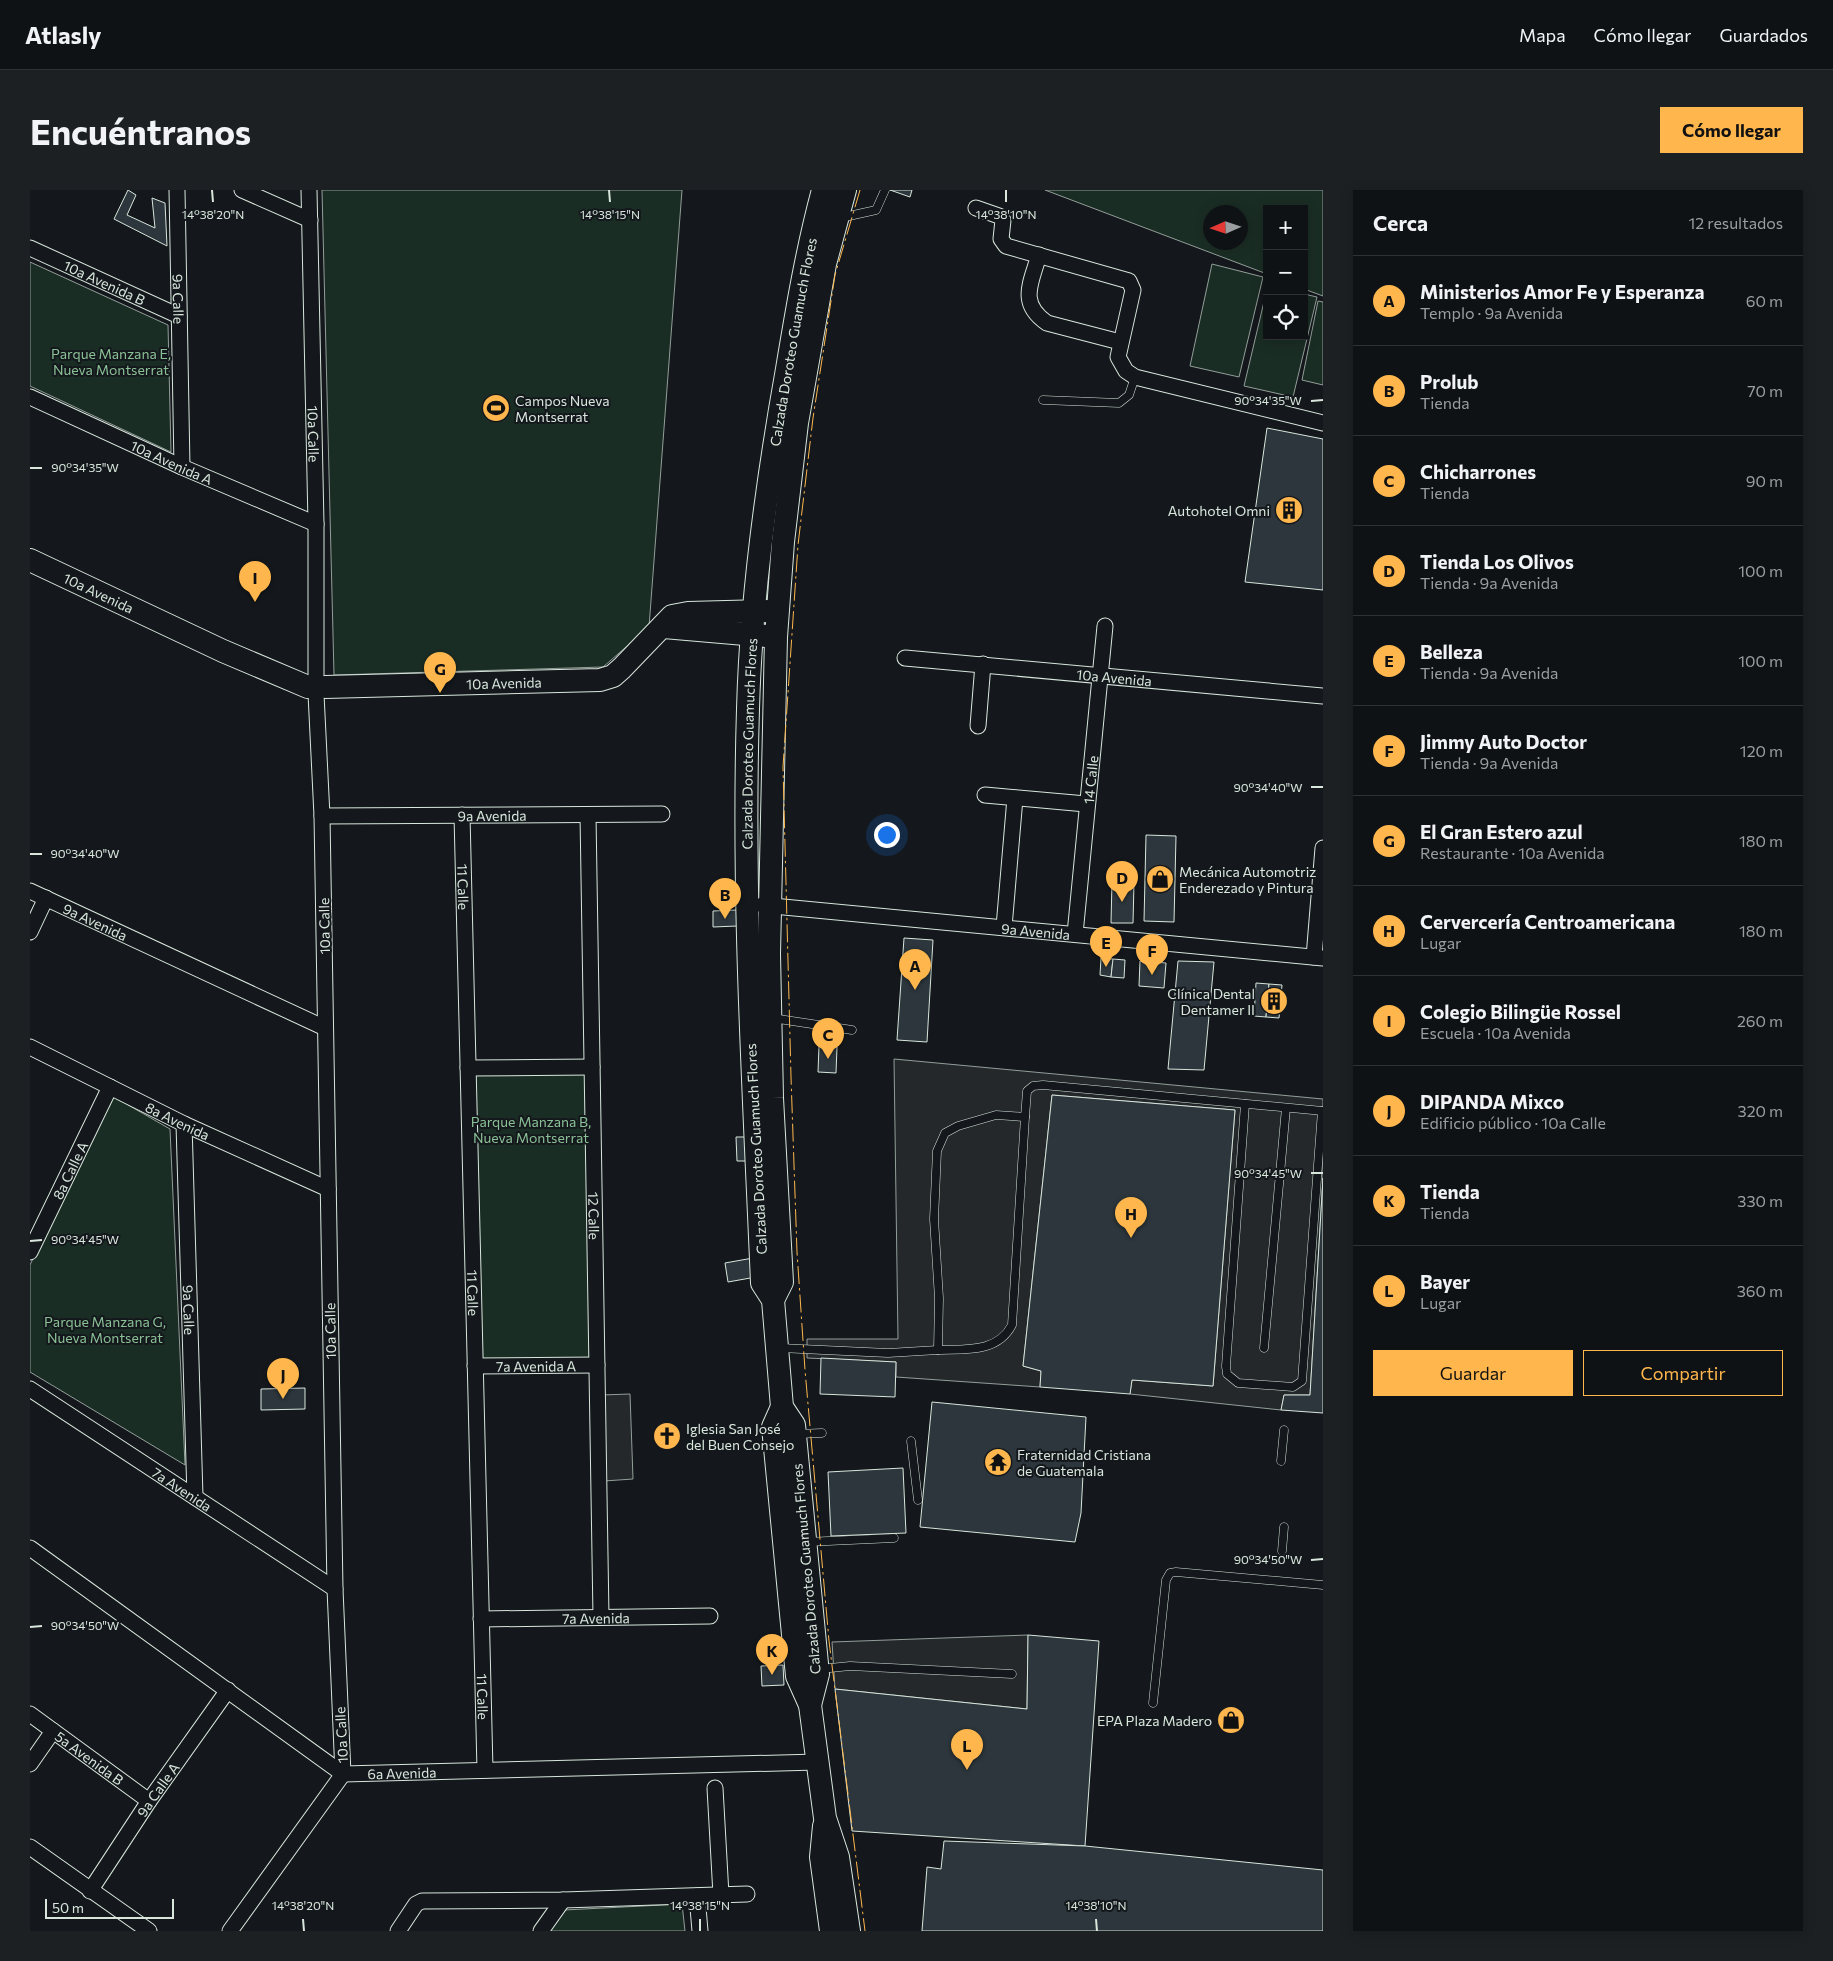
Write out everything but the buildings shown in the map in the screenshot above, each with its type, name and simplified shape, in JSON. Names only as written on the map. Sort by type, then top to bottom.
[{"type":"main road","name":"Calzada Doroteo Guamuch Flores","points":[[773,1300],[782,1282],[770,1018],[769,954],[777,612],[797,423],[820,246],[823,190]]},
{"type":"main road","name":"Calzada Doroteo Guamuch Flores","points":[[810,1705],[818,1669],[804,1542],[794,1425],[782,1407],[773,1300],[762,1283],[749,1004],[748,709],[754,610],[778,419],[820,246],[838,218],[845,190]]},
{"type":"main road","name":"10a Avenida","points":[[30,560],[223,651],[278,675],[315,685],[600,680],[613,676],[622,668],[672,616],[688,612],[754,610],[777,612]]},
{"type":"main road","points":[[660,627],[672,626],[776,637]]},
{"type":"main road","name":"Calzada Doroteo Guamuch Flores","points":[[782,1407],[773,1427],[784,1553],[798,1676],[810,1705],[825,1818],[838,1857],[849,1931]]},
{"type":"main road","name":"Calzada Doroteo Guamuch Flores","points":[[825,1818],[821,1857],[831,1931]]},
{"type":"street","name":"9a Calle","points":[[177,190],[182,467]]},
{"type":"street","points":[[242,190],[310,220]]},
{"type":"street","name":"10a Calle","points":[[230,1931],[343,1774],[335,1590],[322,816],[315,685],[316,524],[309,190]]},
{"type":"street","points":[[976,208],[998,216],[1003,220],[1001,238],[1006,246],[1129,280],[1133,290],[1118,357],[1126,371],[1135,377],[1323,423]]},
{"type":"street","name":"10a Avenida B","points":[[30,248],[179,316]]},
{"type":"street","points":[[1039,256],[1028,296],[1031,308],[1038,317],[1047,323],[1120,342]]},
{"type":"street","name":"10a Avenida A","points":[[30,397],[182,467],[316,524]]},
{"type":"street","name":"14 Calle","points":[[1075,934],[1104,626]]},
{"type":"street","name":"10a Avenida","points":[[905,658],[1323,696]]},
{"type":"street","points":[[978,726],[983,664]]},
{"type":"street","points":[[985,795],[1086,804]]},
{"type":"street","points":[[1004,927],[1015,798]]},
{"type":"street","name":"9a Avenida","points":[[322,816],[662,814]]},
{"type":"street","name":"11 Calle","points":[[462,815],[486,1770]]},
{"type":"street","name":"12 Calle","points":[[588,815],[601,1618]]},
{"type":"street","points":[[1319,958],[1323,848]]},
{"type":"street","name":"9a Avenida","points":[[30,891],[325,1028]]},
{"type":"street","points":[[30,932],[46,898]]},
{"type":"street","name":"9a Avenida","points":[[748,904],[1319,958]]},
{"type":"street","name":"8a Avenida","points":[[30,1047],[184,1124],[328,1189]]},
{"type":"street","points":[[468,1068],[592,1067]]},
{"type":"street","name":"8a Calle A","points":[[30,1252],[110,1087]]},
{"type":"street","name":"9a Calle","points":[[184,1124],[195,1497]]},
{"type":"street","name":"7a Avenida A","points":[[475,1366],[597,1365]]},
{"type":"street","name":"7a Avenida","points":[[30,1389],[335,1590]]},
{"type":"street","points":[[30,1548],[343,1774]]},
{"type":"street","name":"7a Avenida","points":[[482,1619],[710,1616]]},
{"type":"street","name":"9a Calle A","points":[[90,1891],[149,1801],[228,1690]]},
{"type":"street","name":"5a Avenida B","points":[[30,1714],[149,1801]]},
{"type":"street","points":[[30,1764],[53,1731]]},
{"type":"street","name":"6a Avenida","points":[[343,1774],[817,1762]]},
{"type":"street","points":[[715,1788],[721,1895]]},
{"type":"street","points":[[30,1847],[149,1931]]},
{"type":"street","points":[[398,1931],[419,1902],[747,1894]]},
{"type":"street","points":[[697,1896],[700,1931]]},
{"type":"street","points":[[541,1931],[562,1900]]},
{"type":"lane","points":[[838,218],[876,210],[885,190]]},
{"type":"lane","points":[[1043,400],[1118,402],[1129,395],[1135,377]]},
{"type":"lane","points":[[770,1018],[852,1030]]},
{"type":"lane","points":[[777,1348],[888,1353],[978,1349],[1006,1335],[1012,1325],[1027,1090],[1033,1086],[1043,1085],[1323,1111],[1302,1381],[1293,1387],[1238,1383],[1231,1380],[1227,1374],[1226,1366],[1245,1104]]},
{"type":"lane","points":[[1264,1348],[1286,1108]]},
{"type":"lane","points":[[938,1350],[939,1298],[934,1219],[937,1151],[945,1133],[958,1126],[996,1115],[1025,1117]]},
{"type":"lane","points":[[1281,1461],[1284,1430]]},
{"type":"lane","points":[[794,1434],[822,1433]]},
{"type":"lane","points":[[910,1440],[918,1500]]},
{"type":"lane","points":[[1282,1551],[1284,1527]]},
{"type":"lane","points":[[804,1542],[894,1538]]},
{"type":"lane","points":[[1153,1703],[1166,1580],[1170,1574],[1176,1572],[1323,1585]]},
{"type":"lane","points":[[818,1669],[850,1666],[1012,1674]]},
{"type":"green space","name":"Campos Nueva Montserrat","points":[[322,190],[682,190],[649,627],[603,667],[334,675]]},
{"type":"green space","points":[[1045,190],[1323,190],[1323,296],[1308,290],[1308,205],[1263,205],[1263,272],[1204,250],[1248,250],[1248,205],[1203,205],[1203,250]]},
{"type":"green space","name":"Parque Manzana E, Nueva Montserrat","points":[[30,262],[168,325],[171,452],[30,386]]},
{"type":"green space","points":[[1212,264],[1263,277],[1239,377],[1190,366]]},
{"type":"green space","points":[[1308,295],[1317,297],[1308,334]]},
{"type":"green space","points":[[1318,301],[1323,302],[1323,385],[1302,380]]},
{"type":"green space","points":[[1263,306],[1263,340],[1307,340],[1293,397],[1244,386]]},
{"type":"green space","name":"Parque Manzana B, Nueva Montserrat","points":[[587,1071],[591,1359],[480,1361],[473,1073]]},
{"type":"green space","name":"Parque Manzana G, Nueva Montserrat","points":[[109,1094],[170,1129],[185,1465],[30,1372],[30,1265]]},
{"type":"green space","points":[[682,1904],[685,1931],[550,1931],[564,1910]]},
{"type":"shaded area","points":[[894,1059],[1323,1099],[1323,1178],[1310,1395],[1284,1395],[1281,1410],[1130,1394],[1132,1380],[1213,1386],[1235,1110],[1052,1095],[1023,1366],[1041,1371],[1040,1387],[896,1377],[896,1362],[807,1358],[807,1339],[898,1339]]},
{"type":"shaded area","points":[[630,1394],[633,1479],[604,1481],[601,1395]]},
{"type":"shaded area","points":[[1028,1635],[1027,1709],[835,1689],[832,1642]]},
{"type":"power","points":[[860,190],[835,275],[813,418],[798,545],[783,767],[797,1252],[805,1370],[829,1641],[865,1931]]},
{"type":"place","name":"Campos Nueva Montserrat","points":[[496,408]]},
{"type":"place","name":"Autohotel Omni","points":[[1289,510]]},
{"type":"place","name":"Colegio Bilingüe Rossel","points":[[255,602]]},
{"type":"place","name":"El Gran Estero azul","points":[[440,693]]},
{"type":"place","name":"Mecánica Automotriz Enderezado y Pintura","points":[[1160,879]]},
{"type":"place","name":"Tienda Los Olivos","points":[[1122,902]]},
{"type":"place","name":"Prolub","points":[[725,919]]},
{"type":"place","name":"Belleza","points":[[1106,967]]},
{"type":"place","name":"Jimmy Auto Doctor","points":[[1152,975]]},
{"type":"place","name":"Ministerios Amor Fe y Esperanza","points":[[915,990]]},
{"type":"place","name":"Clínica Dental Dentamer II","points":[[1274,1001]]},
{"type":"place","name":"Chicharrones","points":[[828,1059]]},
{"type":"place","name":"Cervercería Centroamericana","points":[[1131,1238]]},
{"type":"place","name":"DIPANDA Mixco","points":[[283,1399]]},
{"type":"place","name":"Iglesia San José del Buen Consejo","points":[[667,1436]]},
{"type":"place","name":"Fraternidad Cristiana de Guatemala","points":[[998,1462]]},
{"type":"place","name":"Tienda","points":[[772,1675]]},
{"type":"place","name":"EPA Plaza Madero","points":[[1231,1720]]},
{"type":"place","name":"Bayer","points":[[967,1770]]}]
